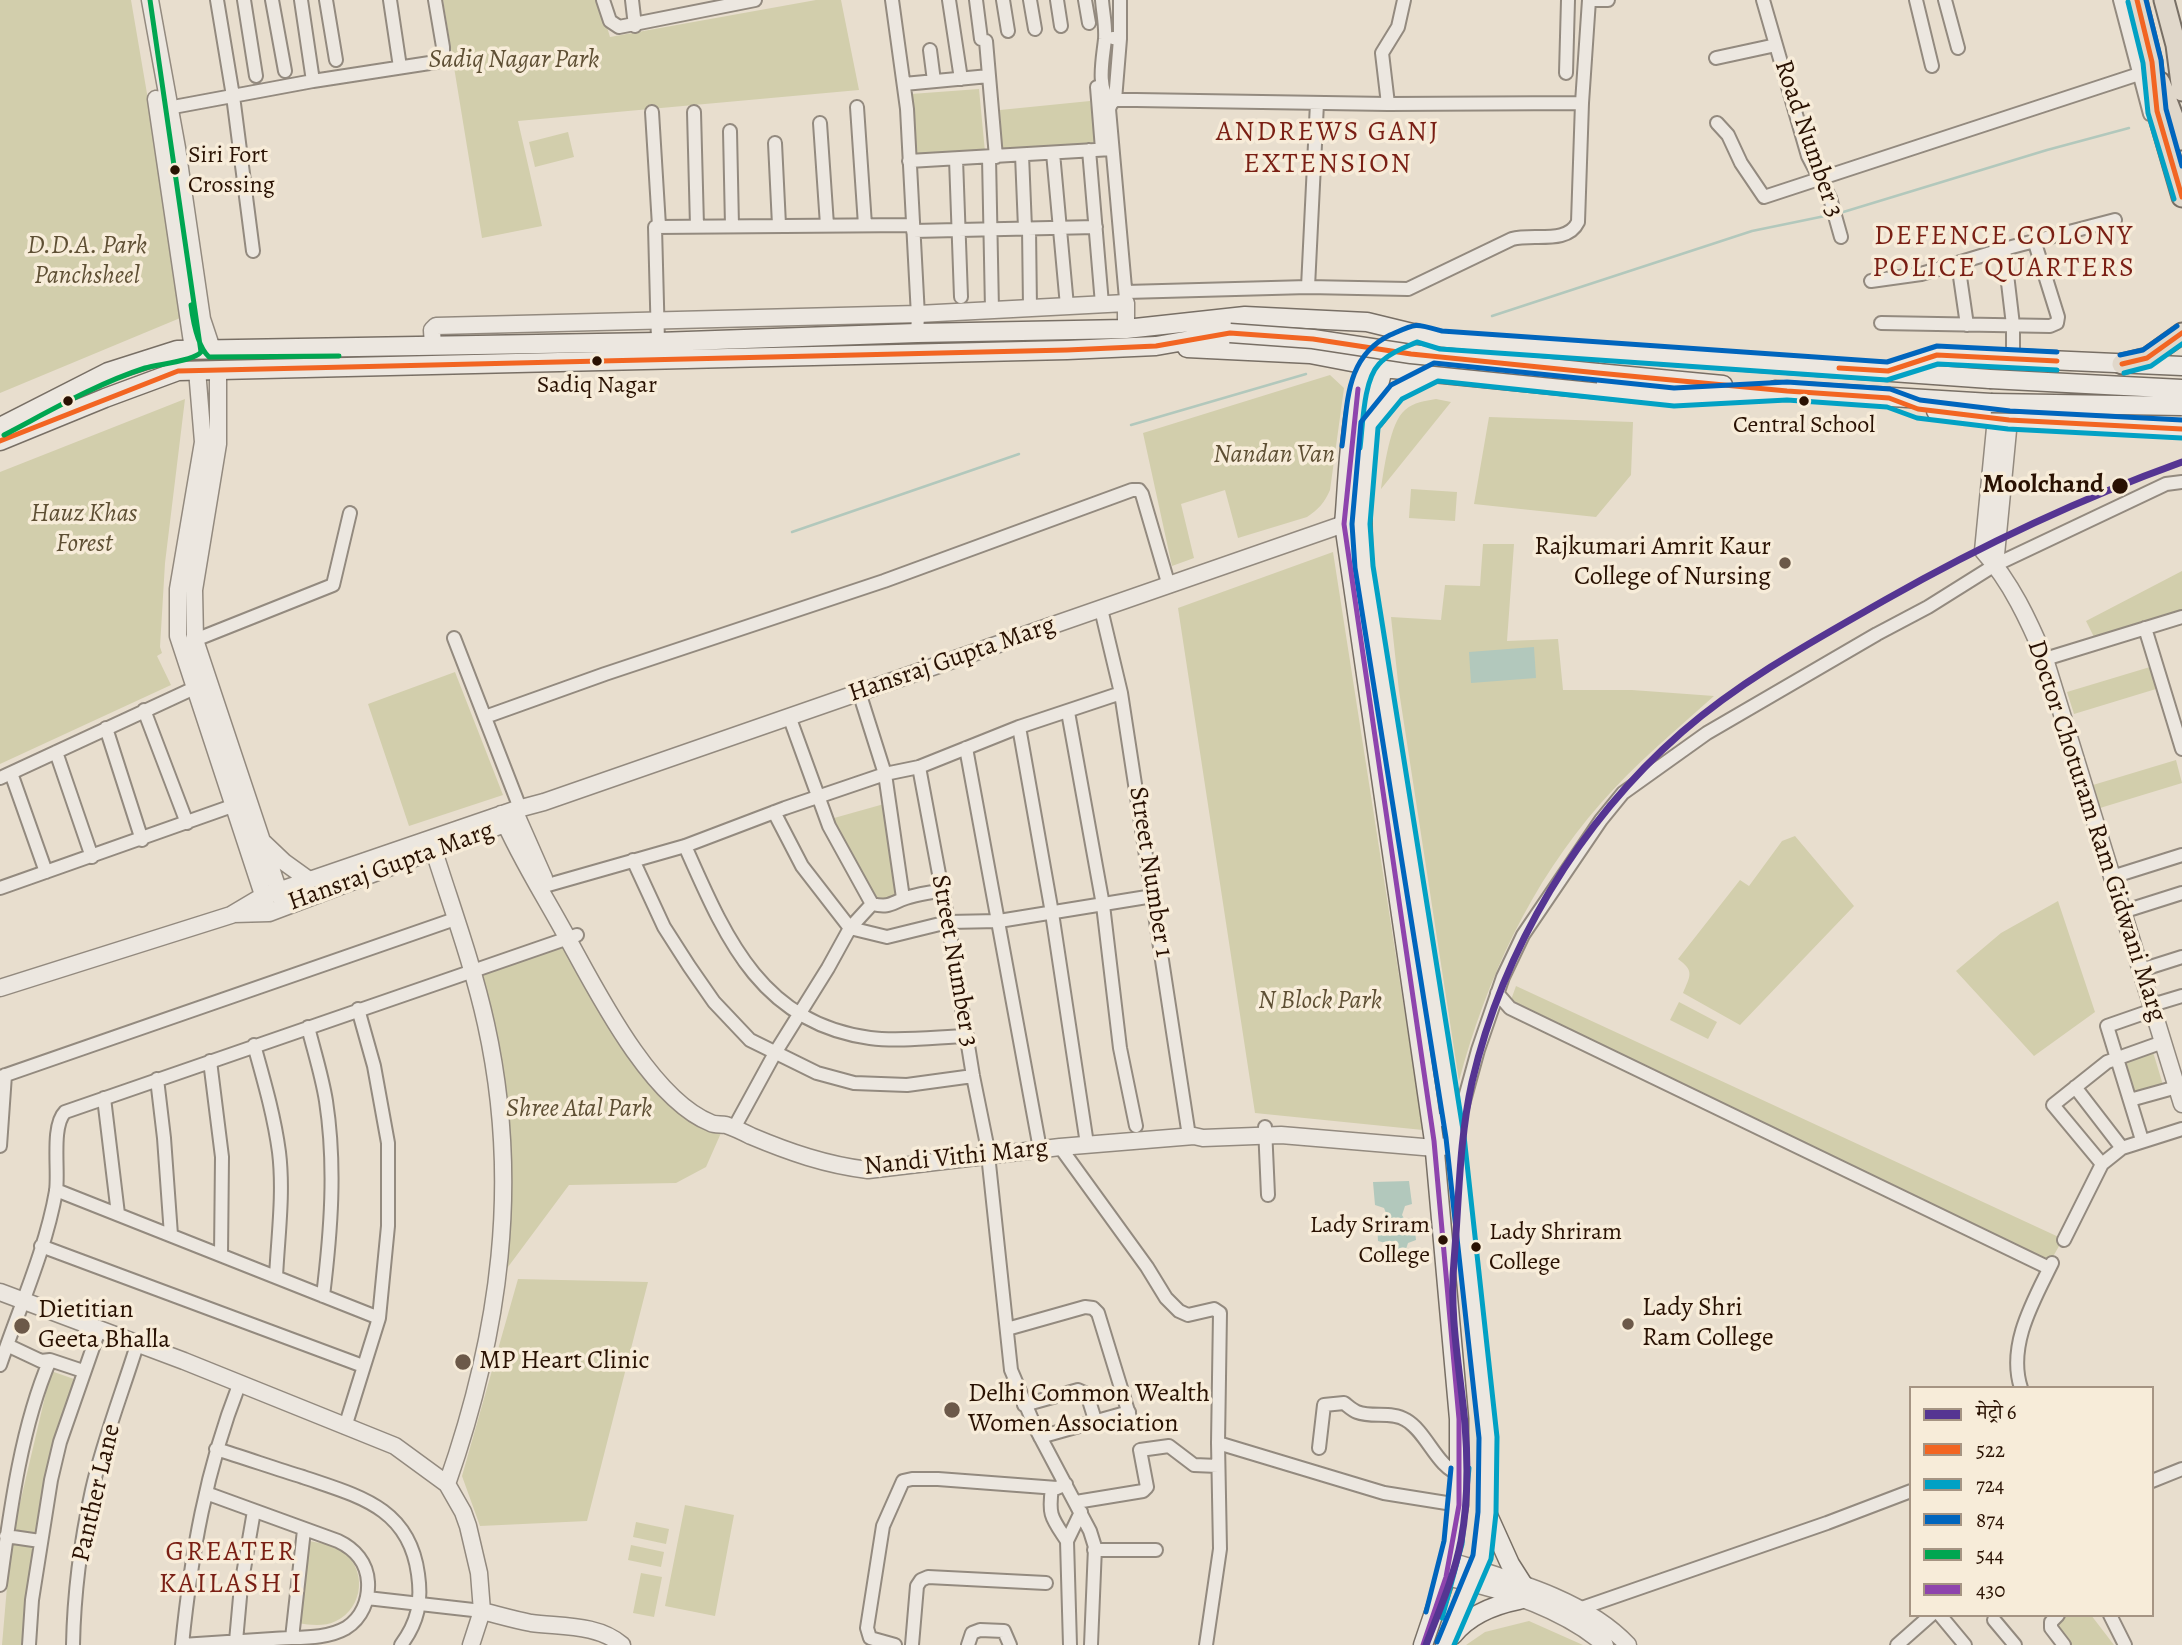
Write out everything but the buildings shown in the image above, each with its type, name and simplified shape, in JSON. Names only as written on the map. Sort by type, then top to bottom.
[{"type":"main road","points":[[2137,0],[2145,68],[2182,198]]},
{"type":"main road","points":[[2164,0],[2179,50],[2182,91]]},
{"type":"main road","points":[[2145,68],[2182,140]]},
{"type":"main road","points":[[0,427],[119,369],[177,350],[658,342],[1126,329],[1245,316],[1367,322],[1452,341],[1888,372],[2182,389]]},
{"type":"main road","points":[[1338,360],[1341,320]]},
{"type":"main road","points":[[1156,346],[1230,333],[1313,339],[1411,354],[1787,391],[1922,400],[2182,406]]},
{"type":"main road","points":[[1359,389],[1375,367],[1384,348],[1416,333]]},
{"type":"main road","points":[[2128,364],[2147,358],[2182,333]]},
{"type":"main road","points":[[0,441],[125,390],[178,371],[197,370],[1156,346],[1310,354],[1375,367],[1674,397],[1787,391]]},
{"type":"main road","points":[[1888,372],[1937,355],[2182,366]]},
{"type":"main road","points":[[1338,360],[1349,369],[1359,389],[1353,524],[1364,567],[1413,932],[1408,963],[1434,1144],[1459,1419],[1459,1505],[1448,1569],[1423,1645]]},
{"type":"main road","points":[[2128,364],[2149,369],[2159,380],[2163,395],[2160,409],[2150,421],[2129,426]]},
{"type":"main road","points":[[1353,524],[1369,425],[1375,367]]},
{"type":"main road","points":[[119,369],[109,377],[109,384],[115,390],[125,390]]},
{"type":"main road","points":[[1369,425],[1396,392],[1436,372]]},
{"type":"main road","points":[[1889,398],[1918,409],[2002,419],[2182,429]]},
{"type":"main road","points":[[1413,932],[1426,960],[1454,1133],[1488,1438],[1487,1513],[1475,1576],[1445,1645]]},
{"type":"main road","points":[[1408,963],[1426,960]]},
{"type":"main road","points":[[1445,1645],[1457,1630],[1476,1615],[1528,1595],[1510,1564],[1487,1513]]},
{"type":"street","points":[[141,0],[193,349]]},
{"type":"street","points":[[150,0],[177,148],[202,319],[212,349]]},
{"type":"street","points":[[217,0],[233,96],[253,251]]},
{"type":"street","points":[[244,0],[256,76]]},
{"type":"street","points":[[272,0],[285,71]]},
{"type":"street","points":[[301,0],[313,81]]},
{"type":"street","points":[[326,0],[336,60]]},
{"type":"street","points":[[390,0],[400,67]]},
{"type":"street","points":[[168,108],[436,62],[443,58],[443,47],[435,0]]},
{"type":"street","points":[[603,0],[610,21],[619,27],[635,26],[755,0]]},
{"type":"street","points":[[632,0],[635,26]]},
{"type":"street","points":[[892,0],[904,84],[917,333]]},
{"type":"street","points":[[949,0],[961,79]]},
{"type":"street","points":[[976,0],[989,76],[993,157],[992,310]]},
{"type":"street","points":[[1003,0],[1008,31]]},
{"type":"street","points":[[1030,0],[1035,29]]},
{"type":"street","points":[[1057,0],[1061,26]]},
{"type":"street","points":[[1085,0],[1089,23]]},
{"type":"street","points":[[1102,0],[1105,37],[1101,59],[1104,95],[1113,102],[1582,103]]},
{"type":"street","points":[[1102,304],[1096,227],[1101,149],[1108,109],[1113,102],[1120,39],[1120,0]]},
{"type":"street","points":[[1388,104],[1381,53],[1398,27],[1404,0]]},
{"type":"street","points":[[1566,73],[1568,0]]},
{"type":"street","points":[[433,346],[432,330],[436,326],[918,314],[1102,304],[1126,298],[1308,287],[1408,289],[1512,239],[1524,236],[1566,235],[1574,230],[1578,222],[1589,0],[1608,0]]},
{"type":"street","name":"Road Number 3","points":[[1763,0],[1808,156],[1830,198],[1841,237]]},
{"type":"street","points":[[1916,0],[1932,66]]},
{"type":"street","points":[[1945,0],[1958,48]]},
{"type":"street","points":[[1717,122],[1725,130],[1741,163],[1764,197],[2145,68],[2120,0]]},
{"type":"street","points":[[1105,37],[1120,39]]},
{"type":"street","points":[[1716,58],[1776,45]]},
{"type":"street","points":[[930,50],[934,81]]},
{"type":"street","points":[[1094,58],[1101,149],[1126,298],[1126,329]]},
{"type":"street","points":[[904,84],[989,76]]},
{"type":"street","points":[[1308,287],[1317,103]]},
{"type":"street","points":[[857,107],[865,225]]},
{"type":"street","points":[[652,112],[659,226]]},
{"type":"street","points":[[694,112],[697,226]]},
{"type":"street","points":[[820,123],[827,225]]},
{"type":"street","points":[[730,131],[732,226]]},
{"type":"street","points":[[775,143],[779,225]]},
{"type":"street","points":[[909,161],[1101,149]]},
{"type":"street","points":[[1053,153],[1067,306]]},
{"type":"street","points":[[1022,155],[1030,308]]},
{"type":"street","points":[[956,159],[961,298]]},
{"type":"street","points":[[1871,281],[1921,274],[2034,240],[2115,220]]},
{"type":"street","points":[[658,342],[654,229],[659,226],[865,225],[959,230],[1096,227]]},
{"type":"street","points":[[1881,323],[2050,326],[2057,323],[2058,317],[2034,240]]},
{"type":"street","points":[[2004,249],[2013,325],[2013,359]]},
{"type":"street","points":[[1958,263],[1967,325]]},
{"type":"street","points":[[197,370],[202,442],[178,589],[195,640],[203,683],[235,806],[276,910]]},
{"type":"street","points":[[218,371],[218,444],[194,590],[178,636],[203,683],[262,842],[270,893]]},
{"type":"street","points":[[1995,565],[2002,419]]},
{"type":"street","points":[[1431,1121],[1454,1133],[1497,993],[1523,935],[1601,820],[1623,793],[1707,733],[1928,607],[1995,565],[2156,488],[2182,482]]},
{"type":"street","points":[[485,718],[605,674],[884,581],[1132,490],[1139,490],[1142,494],[1170,586]]},
{"type":"street","points":[[195,640],[333,585],[349,513]]},
{"type":"street","name":"Hansraj Gupta Marg","points":[[0,988],[232,915],[276,910],[434,851],[544,802],[1353,524]]},
{"type":"street","name":"Doctor Choturam Ram Gidwani Marg","points":[[1995,565],[2018,601],[2045,659],[2163,1042],[2176,1061],[2180,1094]]},
{"type":"street","name":"Street Number 1","points":[[1101,609],[1121,693],[1191,1136]]},
{"type":"street","points":[[2045,659],[2182,617]]},
{"type":"street","points":[[2146,628],[2182,749]]},
{"type":"street","points":[[454,638],[485,718],[512,815]]},
{"type":"street","points":[[46,872],[6,776],[203,683]]},
{"type":"street","points":[[859,692],[885,775],[904,898]]},
{"type":"street","points":[[548,885],[685,846],[774,812],[919,766],[1019,727],[1121,693]]},
{"type":"street","points":[[145,710],[187,823]]},
{"type":"street","points":[[1069,712],[1103,905],[1120,1048],[1136,1126]]},
{"type":"street","points":[[789,716],[830,826],[872,904],[884,907],[904,898],[942,890]]},
{"type":"street","points":[[1019,727],[1052,913],[1087,1144]]},
{"type":"street","points":[[106,728],[142,840]]},
{"type":"street","points":[[966,748],[1040,1149]]},
{"type":"street","points":[[56,752],[92,857]]},
{"type":"street","name":"Street Number 3","points":[[919,766],[989,1156],[1012,1370],[1024,1405],[1090,1531],[1094,1550],[1091,1645]]},
{"type":"street","points":[[1,885],[92,857],[235,806]]},
{"type":"street","points":[[774,812],[802,866],[850,928],[887,937],[948,922],[999,921],[1153,896]]},
{"type":"street","name":"Hansraj Gupta Marg","points":[[232,915],[270,893],[512,815]]},
{"type":"street","name":"Nandi Vithi Marg","points":[[512,815],[619,1030],[650,1072],[689,1109],[711,1123],[730,1127],[806,1157],[838,1167],[868,1170],[1087,1144],[1191,1136],[1203,1138],[1265,1131],[1434,1144],[1454,1133]]},
{"type":"street","name":"Nandi Vithi Marg","points":[[512,815],[519,856],[572,936]]},
{"type":"street","points":[[262,842],[309,880]]},
{"type":"street","points":[[685,846],[719,923],[753,974],[798,1015],[827,1029],[874,1039],[967,1036]]},
{"type":"street","points":[[434,851],[472,970],[494,1062],[503,1137],[504,1181],[500,1270],[483,1364],[447,1484]]},
{"type":"street","points":[[2112,877],[2182,855]]},
{"type":"street","points":[[633,860],[664,927],[714,1002],[750,1040],[817,1073],[854,1083],[907,1085],[973,1076]]},
{"type":"street","points":[[2122,912],[2182,893]]},
{"type":"street","points":[[730,1127],[850,928],[872,904]]},
{"type":"street","points":[[0,1146],[2,1076],[456,919]]},
{"type":"street","points":[[0,1365],[41,1246],[56,1190],[61,1116],[75,1108],[157,1079],[572,936]]},
{"type":"street","points":[[2141,970],[2182,957]]},
{"type":"street","points":[[1497,993],[1510,1008],[2051,1265],[2027,1315],[2017,1364],[2021,1386]]},
{"type":"street","points":[[2142,1140],[2107,1026],[2182,996]]},
{"type":"street","points":[[345,1427],[379,1318],[388,1226],[388,1143],[374,1066],[358,1010]]},
{"type":"street","points":[[308,1027],[326,1098],[331,1136],[332,1188],[323,1296]]},
{"type":"street","points":[[2102,1164],[2053,1105],[2116,1057],[2163,1042]]},
{"type":"street","points":[[254,1045],[272,1110],[279,1154],[276,1277]]},
{"type":"street","points":[[210,1061],[222,1157],[222,1255]]},
{"type":"street","points":[[157,1079],[171,1235]]},
{"type":"street","points":[[2075,1087],[2122,1147]]},
{"type":"street","points":[[2130,1100],[2180,1094]]},
{"type":"street","points":[[104,1098],[118,1214]]},
{"type":"street","points":[[2064,1240],[2102,1164],[2122,1147],[2182,1129]]},
{"type":"street","points":[[1265,1131],[1268,1195]]},
{"type":"street","points":[[1060,1147],[1147,1267],[1166,1298],[1179,1311],[1188,1314],[1214,1309],[1220,1313],[1220,1549],[1206,1645]]},
{"type":"street","points":[[56,1190],[379,1318]]},
{"type":"street","points":[[41,1246],[363,1366]]},
{"type":"street","points":[[0,1292],[395,1446],[447,1484],[463,1512],[473,1540],[482,1611],[471,1645]]},
{"type":"street","points":[[1007,1329],[1085,1307],[1093,1308],[1098,1313],[1130,1418],[1095,1420],[1040,1437]]},
{"type":"street","points":[[29,1645],[32,1600],[51,1480],[83,1371],[99,1330]]},
{"type":"street","points":[[7,1345],[41,1361],[50,1360],[83,1371]]},
{"type":"street","name":"Panther Lane","points":[[73,1645],[79,1563],[93,1489],[137,1345]]},
{"type":"street","points":[[0,1585],[6,1536],[29,1419],[50,1360]]},
{"type":"street","points":[[206,1493],[345,1545],[358,1556],[366,1572],[367,1598],[358,1618],[349,1626],[325,1636],[182,1645],[190,1566],[206,1493],[216,1449],[239,1385]]},
{"type":"street","points":[[1024,1405],[1078,1390],[1087,1394],[1095,1420]]},
{"type":"street","points":[[1319,1448],[1324,1405],[1344,1403],[1361,1414],[1404,1418],[1413,1424],[1451,1471],[1460,1474]]},
{"type":"street","points":[[1218,1443],[1384,1493],[1459,1505]]},
{"type":"street","points":[[1070,1645],[1067,1541],[1079,1507],[1143,1491],[1147,1487],[1140,1450],[1169,1446],[1194,1465],[1218,1466]]},
{"type":"street","points":[[216,1449],[347,1491],[381,1508],[404,1533],[418,1569],[420,1604],[416,1620],[401,1645]]},
{"type":"street","points":[[2154,1479],[2182,1469]]},
{"type":"street","points":[[895,1645],[870,1638],[867,1628],[883,1526],[903,1481],[938,1479],[1052,1488],[1066,1484]]},
{"type":"street","points":[[1052,1488],[1052,1518],[1067,1541]]},
{"type":"street","points":[[1579,1609],[1909,1492]]},
{"type":"street","points":[[236,1641],[241,1586],[254,1511]]},
{"type":"street","points":[[292,1638],[304,1530]]},
{"type":"street","points":[[6,1536],[40,1541]]},
{"type":"street","points":[[1094,1550],[1156,1550]]},
{"type":"street","points":[[1448,1569],[1579,1609],[1628,1645]]},
{"type":"street","points":[[912,1645],[917,1586],[921,1580],[928,1577],[1045,1583]]},
{"type":"street","points":[[1528,1595],[1586,1629],[1605,1645]]},
{"type":"street","points":[[367,1598],[482,1611],[528,1622],[592,1630],[613,1637],[622,1645]]},
{"type":"street","points":[[1896,1645],[1929,1617]]},
{"type":"street","points":[[1942,1617],[1965,1645]]},
{"type":"street","points":[[2056,1617],[2051,1622],[2051,1628],[2064,1645]]},
{"type":"street","points":[[2111,1617],[2126,1645]]},
{"type":"street","points":[[1994,1619],[2015,1645]]},
{"type":"street","points":[[968,1645],[972,1633],[980,1630],[1004,1631],[1010,1645]]},
{"type":"green space","name":"D.D.A. Park Panchsheel","points":[[0,0],[131,0],[185,316],[0,393]]},
{"type":"green space","name":"Sadiq Nagar Park","points":[[443,0],[599,0],[610,37],[816,0],[841,0],[859,90],[518,121],[542,226],[482,238]]},
{"type":"green space","points":[[979,89],[985,152],[917,155],[911,94]]},
{"type":"green space","points":[[1090,101],[1096,143],[1002,155],[1000,110]]},
{"type":"green space","points":[[568,132],[574,157],[535,167],[529,142]]},
{"type":"green space","name":"Nandan Van","points":[[1330,375],[1344,388],[1330,490],[1321,505],[1307,517],[1238,538],[1225,490],[1181,504],[1194,558],[1172,566],[1143,433]]},
{"type":"green space","name":"Hauz Khas Forest","points":[[185,399],[165,563],[160,647],[162,653],[157,656],[171,685],[0,764],[0,472]]},
{"type":"green space","points":[[1436,399],[1451,402],[1381,489],[1388,447],[1400,416],[1412,405]]},
{"type":"green space","points":[[1489,417],[1633,422],[1631,475],[1596,517],[1474,504]]},
{"type":"green space","points":[[1411,489],[1457,492],[1455,521],[1409,518]]},
{"type":"green space","points":[[1483,544],[1514,544],[1507,641],[1558,639],[1563,690],[1632,690],[1714,696],[1614,789],[1553,866],[1532,899],[1498,969],[1470,1043],[1459,1081],[1399,691],[1391,617],[1441,620],[1445,585],[1480,586]]},
{"type":"green space","name":"N Block Park","points":[[1333,552],[1423,1130],[1255,1113],[1178,608]]},
{"type":"green space","points":[[2182,571],[2182,613],[2095,639],[2086,621]]},
{"type":"green space","points":[[2150,667],[2156,689],[2074,714],[2067,692]]},
{"type":"green space","points":[[455,672],[503,795],[409,826],[368,704]]},
{"type":"green space","points":[[2176,760],[2182,783],[2100,808],[2093,785]]},
{"type":"green space","points":[[884,804],[899,892],[886,898],[876,897],[827,820]]},
{"type":"green space","points":[[1795,836],[1854,906],[1740,1025],[1683,993],[1690,974],[1678,959],[1740,880],[1749,886],[1782,841]]},
{"type":"green space","points":[[2058,901],[2095,1012],[2034,1056],[1956,971],[2001,933]]},
{"type":"green space","name":"Shree Atal Park","points":[[566,941],[684,1112],[721,1133],[706,1167],[676,1183],[569,1185],[505,1271],[508,1134],[477,974]]},
{"type":"green space","points":[[1516,986],[2063,1239],[2050,1262],[1511,1000]]},
{"type":"green space","points":[[1679,1002],[1717,1022],[1708,1039],[1670,1020]]},
{"type":"green space","points":[[2153,1052],[2163,1085],[2133,1094],[2123,1061]]},
{"type":"green space","points":[[518,1279],[648,1282],[587,1521],[480,1526],[462,1476]]},
{"type":"green space","points":[[51,1371],[74,1379],[36,1538],[13,1533]]},
{"type":"green space","points":[[685,1505],[734,1515],[715,1616],[665,1606]]},
{"type":"green space","points":[[636,1522],[669,1529],[666,1544],[633,1537]]},
{"type":"green space","points":[[11,1540],[33,1543],[24,1645],[2,1645]]},
{"type":"green space","points":[[309,1541],[340,1550],[355,1566],[358,1577],[357,1597],[352,1607],[345,1615],[327,1624],[298,1623]]},
{"type":"green space","points":[[631,1545],[664,1552],[661,1567],[628,1560]]},
{"type":"green space","points":[[641,1573],[662,1577],[654,1617],[633,1613]]},
{"type":"green space","points":[[2065,1617],[2093,1617],[2114,1645],[2068,1645],[2053,1626]]},
{"type":"green space","points":[[1529,1621],[1583,1645],[1466,1645],[1485,1632]]},
{"type":"shaded area","points":[[1534,647],[1536,678],[1471,683],[1469,652]]},
{"type":"shaded area","points":[[1409,1181],[1412,1204],[1405,1206],[1402,1215],[1405,1220],[1414,1222],[1416,1240],[1408,1243],[1405,1252],[1417,1261],[1381,1262],[1380,1259],[1389,1251],[1386,1243],[1378,1241],[1377,1224],[1384,1221],[1386,1213],[1384,1208],[1375,1205],[1373,1182]]},
{"type":"waterway","points":[[1840,213],[2129,128]]},
{"type":"waterway","points":[[1492,316],[1752,231],[1830,215]]},
{"type":"waterway","points":[[1131,425],[1306,374]]},
{"type":"waterway","points":[[792,532],[1019,454]]},
{"type":"metro line","name":"6","points":[[1426,1645],[1454,1568],[1465,1512],[1466,1438],[1454,1323],[1453,1282],[1464,1126],[1472,1082],[1503,984],[1550,891],[1578,847],[1645,767],[1705,713],[1755,677],[1885,600],[1994,542],[2068,508],[2182,462]]},
{"type":"transit line","name":"544","points":[[4,435],[109,382],[145,368],[191,358],[201,352],[150,0]]},
{"type":"transit line","name":"522","points":[[2137,0],[2152,62],[2157,111],[2182,197]]},
{"type":"transit line","name":"874","points":[[2146,0],[2161,60],[2166,109],[2182,166]]},
{"type":"transit line","name":"724","points":[[2128,2],[2143,63],[2148,113],[2174,199]]},
{"type":"transit line","name":"544","points":[[191,305],[194,326],[209,357],[339,356]]},
{"type":"transit line","name":"874","points":[[1342,446],[1351,383],[1364,356],[1375,344],[1390,335],[1416,326],[1442,331],[1887,362],[1937,346],[2057,352]]},
{"type":"transit line","name":"874","points":[[2120,355],[2143,350],[2177,326]]},
{"type":"transit line","name":"522","points":[[0,441],[178,371],[1067,350],[1156,346],[1230,333],[1313,339],[1411,354],[1598,373],[1889,398],[1918,409],[2009,420],[2182,429]]},
{"type":"transit line","name":"522","points":[[2122,364],[2147,358],[2182,333]]},
{"type":"transit line","name":"724","points":[[1360,448],[1365,404],[1374,372],[1387,357],[1417,342],[1440,349],[1887,380],[1938,364],[2057,370]]},
{"type":"transit line","name":"724","points":[[2124,373],[2151,366],[2182,344]]},
{"type":"transit line","name":"522","points":[[1839,368],[1888,371],[1937,355],[2057,361]]},
{"type":"transit line","name":"874","points":[[1437,1642],[1473,1555],[1478,1512],[1479,1438],[1446,1138],[1355,568],[1352,524],[1361,422],[1391,385],[1434,363],[1674,388],[1787,382],[1890,389],[1920,400],[2010,411],[2182,420]]},
{"type":"transit line","name":"724","points":[[1454,1645],[1491,1559],[1496,1513],[1497,1437],[1464,1136],[1373,566],[1370,524],[1378,428],[1402,399],[1438,381],[1674,406],[1787,400],[1887,407],[1917,418],[2008,429],[2182,438]]},
{"type":"transit line","name":"430","points":[[1358,389],[1344,524],[1434,1141],[1459,1419],[1459,1505],[1446,1577],[1423,1645]]},
{"type":"transit line","name":"874","points":[[1426,1612],[1444,1541],[1451,1468]]},
{"type":"transit line","name":"724","points":[[1442,1618],[1462,1544],[1469,1468]]},
{"type":"place","name":"Siri Fort Crossing","points":[[175,170]]},
{"type":"place","name":"Sadiq Nagar","points":[[597,361]]},
{"type":"place","name":"Central School","points":[[1804,401]]},
{"type":"place","name":"Moolchand","points":[[2120,486]]},
{"type":"place","name":"Rajkumari Amrit Kaur College of Nursing","points":[[1785,563]]},
{"type":"place","name":"Lady Sriram College","points":[[1443,1240]]},
{"type":"place","name":"Lady Shriram College","points":[[1476,1247]]},
{"type":"place","name":"Lady Shri Ram College","points":[[1628,1324]]},
{"type":"place","name":"Dietitian Geeta Bhalla","points":[[22,1326]]},
{"type":"place","name":"MP Heart Clinic","points":[[463,1362]]},
{"type":"place","name":"Delhi Common Wealth Women Association","points":[[952,1410]]},
{"type":"district","name":"ANDREWS GANJ EXTENSION","points":[[1328,149]]},
{"type":"district","name":"DEFENCE COLONY POLICE QUARTERS","points":[[2004,253]]},
{"type":"district","name":"GREATER KAILASH I","points":[[231,1569]]}]
